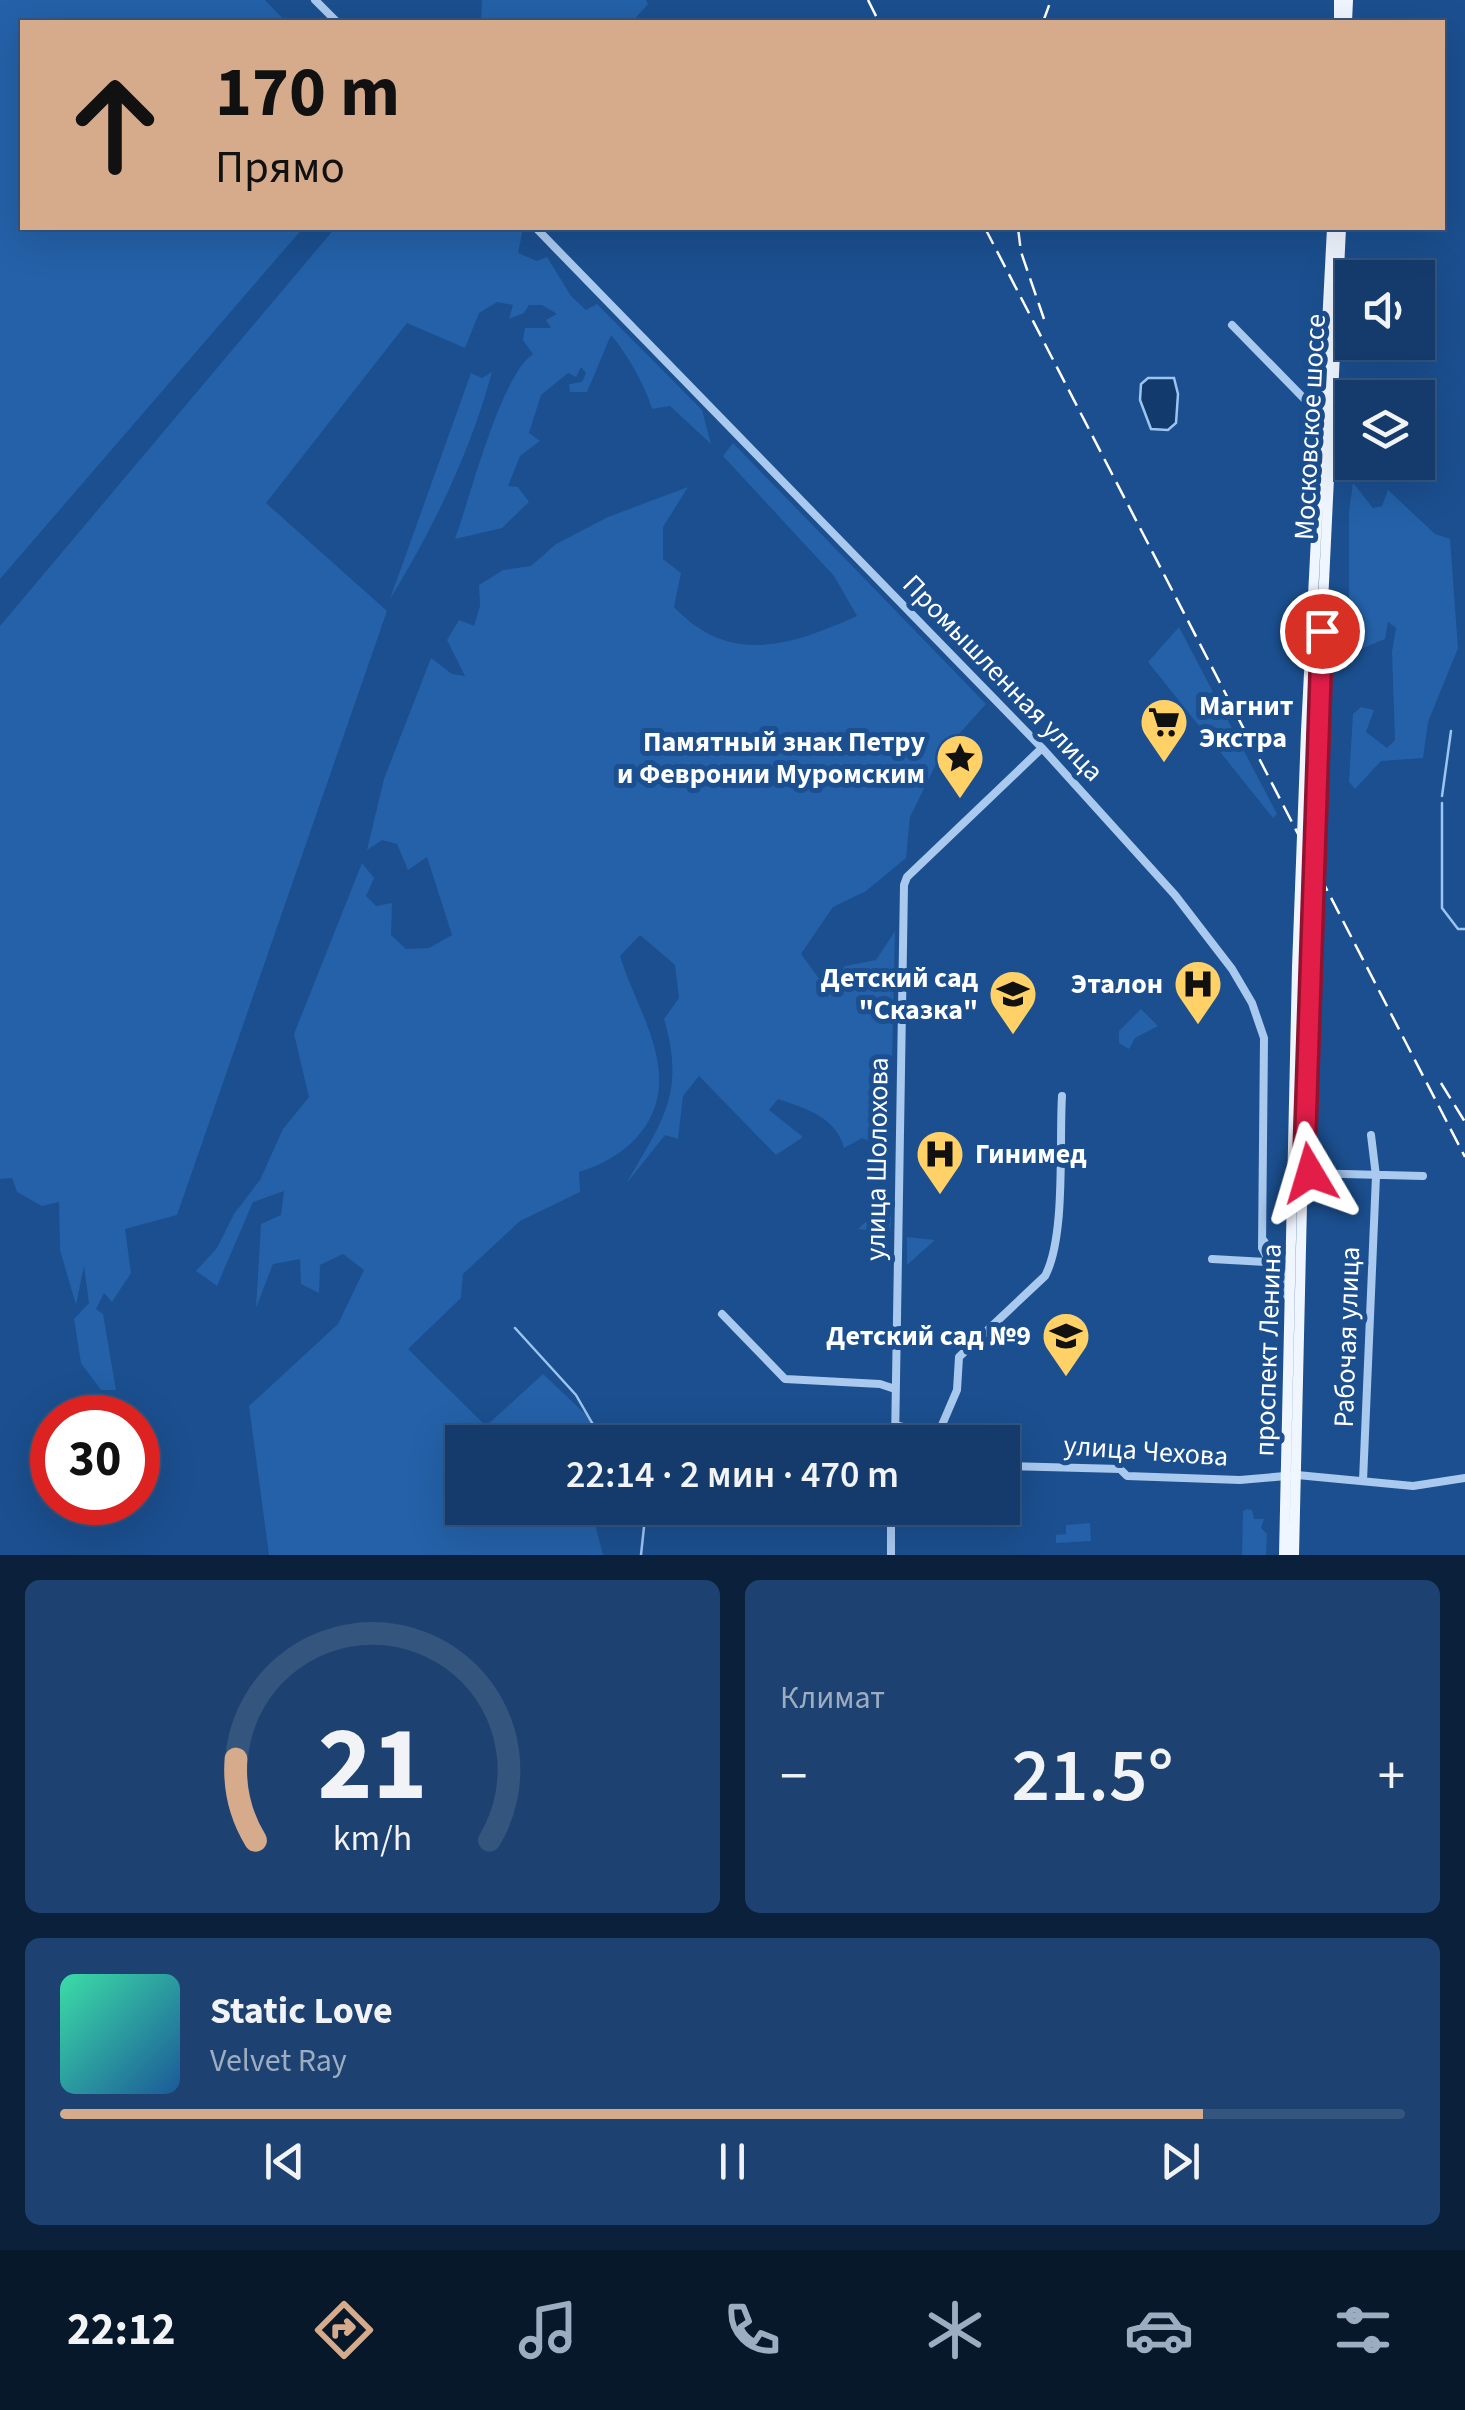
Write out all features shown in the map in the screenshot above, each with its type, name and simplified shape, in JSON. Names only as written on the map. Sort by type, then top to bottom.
[{"type":"main road","name":"Московское шоссе","points":[[1307,986],[1329,420],[1332,230]]},
{"type":"main road","name":"Московское шоссе","points":[[1296,967],[1306,731],[1341,230]]},
{"type":"main road","name":"проспект Ленина","points":[[1296,967],[1296,1298]]},
{"type":"main road","name":"проспект Ленина","points":[[1294,1555],[1296,1298],[1304,1174],[1307,986]]},
{"type":"main road","name":"проспект Ленина","points":[[1284,1555],[1292,1475]]},
{"type":"street","points":[[315,0],[334,20]]},
{"type":"street","name":"Промышленная улица","points":[[538,230],[1042,748],[1175,895],[1252,1003],[1264,1038],[1267,1072],[1266,1262],[1284,1297],[1296,1298]]},
{"type":"street","points":[[1232,326],[1329,420]]},
{"type":"street","name":"улица Шолохова","points":[[896,1424],[907,876],[1042,748]]},
{"type":"street","points":[[896,1424],[926,1434],[938,1432],[957,1390],[958,1357],[1045,1276],[1052,1263],[1059,1212],[1062,1096]]},
{"type":"street","name":"Рабочая улица","points":[[1363,1481],[1376,1176],[1371,1136]]},
{"type":"street","points":[[1304,1174],[1423,1176]]},
{"type":"street","points":[[1266,1244],[1279,1253],[1294,1243]]},
{"type":"street","points":[[1266,1244],[1296,1298]]},
{"type":"street","points":[[1212,1259],[1266,1262]]},
{"type":"street","points":[[722,1314],[785,1379],[880,1384],[895,1390]]},
{"type":"street","name":"улица Чехова","points":[[1020,1466],[1120,1469],[1127,1476],[1292,1475],[1413,1486],[1465,1478]]},
{"type":"street","points":[[890,1555],[891,1525]]},
{"type":"shaded area","points":[[0,0],[265,0],[284,20],[20,20],[20,230],[301,230],[0,579]]},
{"type":"shaded area","points":[[482,0],[646,0],[648,4],[634,20],[481,20]]},
{"type":"shaded area","points":[[333,230],[523,230],[518,253],[537,261],[547,257],[571,296],[586,310],[597,304],[702,410],[711,444],[670,406],[652,409],[635,370],[611,335],[587,392],[570,392],[569,384],[582,382],[586,373],[581,367],[576,377],[568,373],[541,395],[529,433],[540,441],[520,456],[508,486],[518,487],[529,502],[502,528],[455,539],[498,411],[521,366],[533,354],[523,340],[525,328],[551,328],[546,320],[557,314],[542,305],[529,305],[524,313],[509,319],[513,305],[497,302],[479,313],[465,348],[407,323],[266,503],[387,611],[177,1215],[125,1229],[131,1273],[112,1302],[104,1293],[96,1309],[103,1314],[116,1390],[101,1390],[81,1363],[74,1319],[89,1303],[84,1266],[76,1305],[60,1250],[59,1202],[42,1206],[17,1192],[12,1178],[0,1179],[0,626]]},
{"type":"shaded area","points":[[492,372],[449,489],[390,599],[471,373],[482,378]]},
{"type":"shaded area","points":[[1148,378],[1174,378],[1178,394],[1176,423],[1168,430],[1151,429],[1140,400],[1141,384]]},
{"type":"shaded area","points":[[733,443],[986,704],[941,754],[910,817],[906,858],[866,891],[833,907],[801,954],[826,988],[845,966],[876,960],[895,931],[890,1150],[862,1138],[844,1148],[827,1122],[778,1099],[769,1110],[803,1137],[776,1155],[699,1076],[683,1096],[678,1139],[665,1135],[626,1184],[667,1106],[672,1068],[664,1019],[679,998],[675,965],[640,935],[620,956],[652,1037],[658,1065],[659,1085],[650,1119],[640,1134],[613,1157],[579,1172],[580,1192],[520,1221],[463,1274],[461,1298],[408,1349],[485,1425],[445,1425],[445,1525],[595,1525],[603,1555],[269,1555],[249,1406],[338,1324],[364,1270],[343,1254],[320,1265],[319,1293],[301,1284],[300,1259],[273,1264],[256,1308],[261,1224],[281,1215],[284,1191],[253,1202],[217,1286],[196,1271],[217,1248],[234,1214],[260,1180],[283,1129],[309,1097],[294,1034],[362,863],[374,878],[366,896],[376,906],[392,903],[391,935],[406,949],[429,948],[452,935],[427,857],[408,870],[397,844],[382,840],[367,850],[384,779],[431,658],[452,674],[465,676],[447,640],[459,620],[474,626],[480,606],[479,585],[503,570],[531,566],[556,544],[608,517],[688,487],[663,527],[663,559],[681,573],[674,607],[695,626],[717,638],[761,645],[808,636],[857,616],[834,576],[723,456]]},
{"type":"shaded area","points":[[1353,483],[1373,508],[1382,506],[1388,490],[1435,534],[1450,539],[1458,648],[1428,722],[1423,758],[1381,761],[1355,789],[1349,782],[1353,714],[1361,707],[1374,710],[1366,732],[1387,748],[1395,740],[1392,652],[1396,628],[1388,622],[1385,639],[1349,654],[1349,512]]},
{"type":"shaded area","points":[[1179,627],[1277,814],[1273,818],[1148,662]]},
{"type":"shaded area","points":[[1141,1009],[1158,1026],[1135,1038],[1129,1049],[1119,1043],[1119,1031]]},
{"type":"shaded area","points":[[891,1217],[890,1233],[858,1229],[870,1218]]},
{"type":"shaded area","points":[[907,1237],[935,1240],[907,1265]]},
{"type":"shaded area","points":[[543,1374],[597,1425],[487,1425]]},
{"type":"shaded area","points":[[1252,1510],[1254,1519],[1264,1519],[1261,1528],[1267,1534],[1266,1555],[1242,1555],[1243,1511]]},
{"type":"shaded area","points":[[1090,1523],[1091,1541],[1056,1543],[1056,1535],[1066,1534],[1066,1525]]},
{"type":"waterway","points":[[1442,796],[1451,731]]},
{"type":"waterway","points":[[1442,803],[1442,908],[1458,929],[1465,929]]},
{"type":"waterway","points":[[515,1328],[576,1395],[593,1425]]},
{"type":"waterway","points":[[641,1555],[644,1525]]},
{"type":"railway","points":[[868,0],[878,20]]},
{"type":"railway","points":[[1044,20],[1051,0]]},
{"type":"railway","points":[[986,230],[1465,1157]]},
{"type":"railway","points":[[1018,230],[1021,252],[1044,319]]},
{"type":"railway","points":[[1441,1083],[1465,1122]]},
{"type":"place","name":"Магнит Экстра","points":[[1164,764]]},
{"type":"place","name":"Памятный знак Петру и Февронии Муромским","points":[[960,800]]},
{"type":"place","name":"Эталон","points":[[1198,1026]]},
{"type":"place","name":"Детский сад \"Сказка\"","points":[[1013,1036]]},
{"type":"place","name":"Гинимед","points":[[940,1196]]},
{"type":"place","name":"Детский сад №9","points":[[1066,1378]]},
{"type":"route","points":[[1310,1173],[1304,1174],[1307,986],[1322,631]]}]
